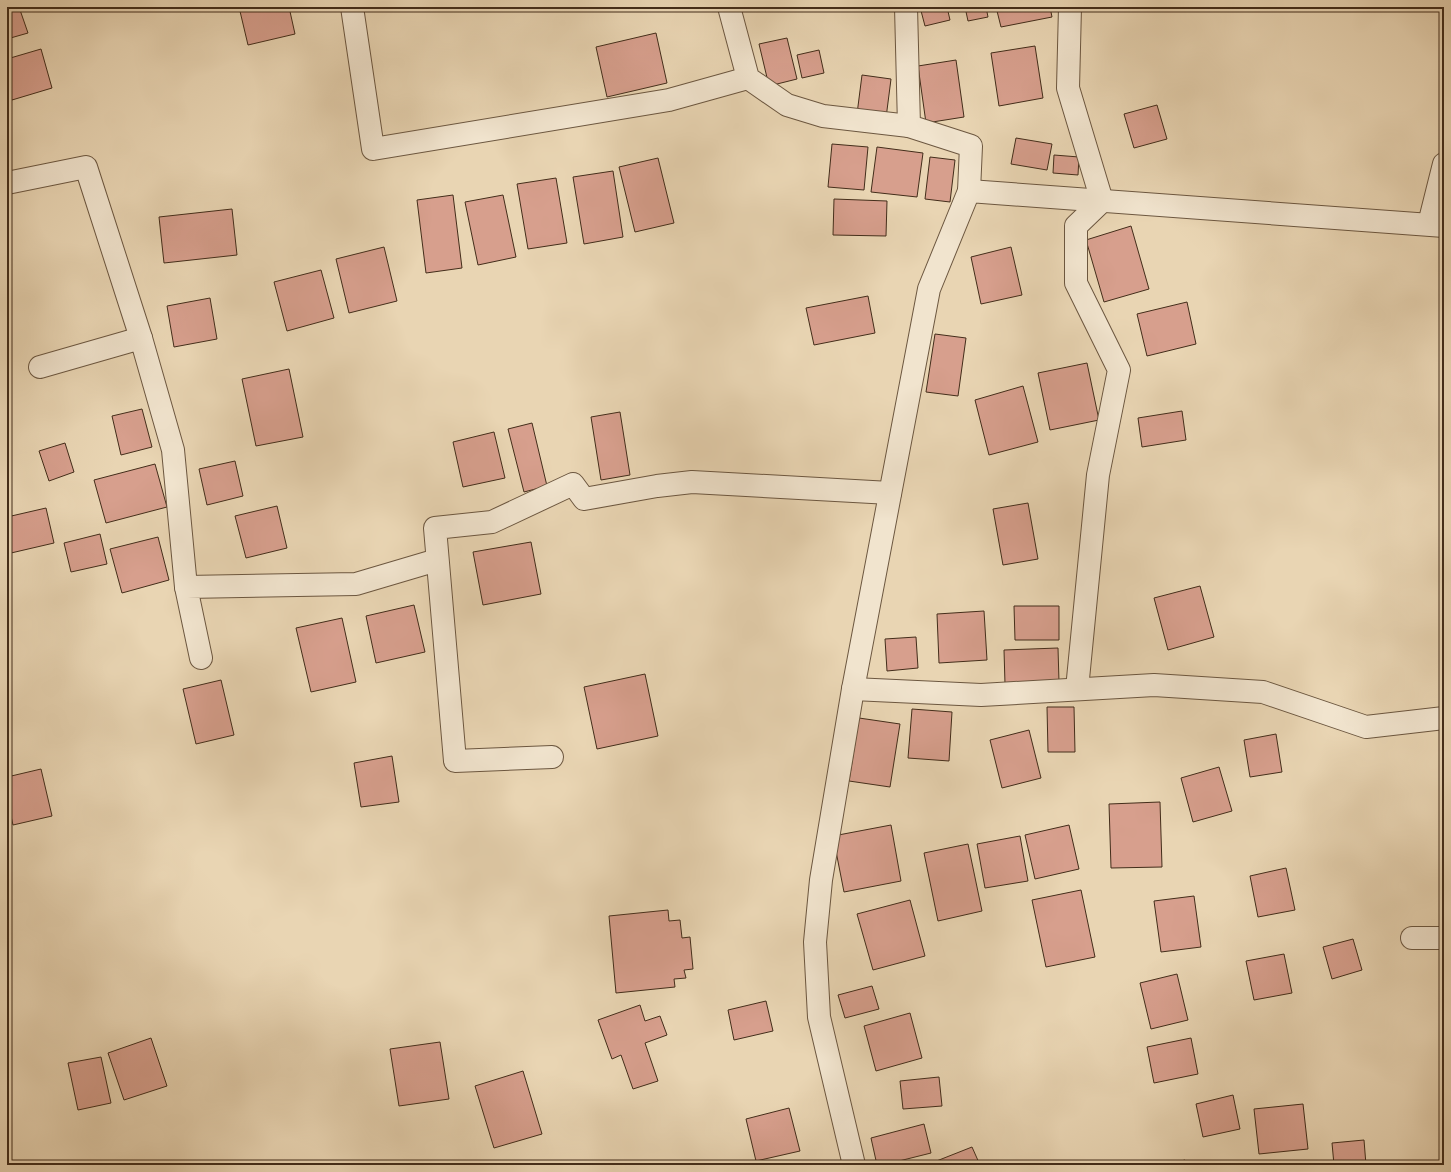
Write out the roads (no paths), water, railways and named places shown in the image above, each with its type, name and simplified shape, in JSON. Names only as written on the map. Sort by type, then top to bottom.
[{"type":"street","points":[[352,7],[372,149],[669,100],[748,78]]},
{"type":"street","points":[[729,7],[748,78],[787,105],[823,116],[909,126],[971,146],[969,191],[929,289],[853,689],[821,880],[815,942],[819,1016],[854,1165]]},
{"type":"street","points":[[906,7],[909,126]]},
{"type":"street","points":[[1070,7],[1068,88],[1102,201]]},
{"type":"street","points":[[969,191],[1436,225],[1444,164]]},
{"type":"street","points":[[7,183],[86,167],[141,338],[173,450],[186,587],[201,658]]},
{"type":"street","points":[[1077,689],[1098,476],[1119,370],[1076,283],[1076,226],[1102,201]]},
{"type":"street","points":[[40,367],[141,338]]},
{"type":"street","points":[[552,757],[455,762],[435,528],[492,522],[573,484],[584,499],[657,486],[692,482],[890,493]]},
{"type":"street","points":[[186,587],[356,584],[437,560]]},
{"type":"street","points":[[853,689],[981,695],[1154,685],[1263,692],[1366,726],[1444,718]]},
{"type":"street","points":[[1412,938],[1444,938]]}]
